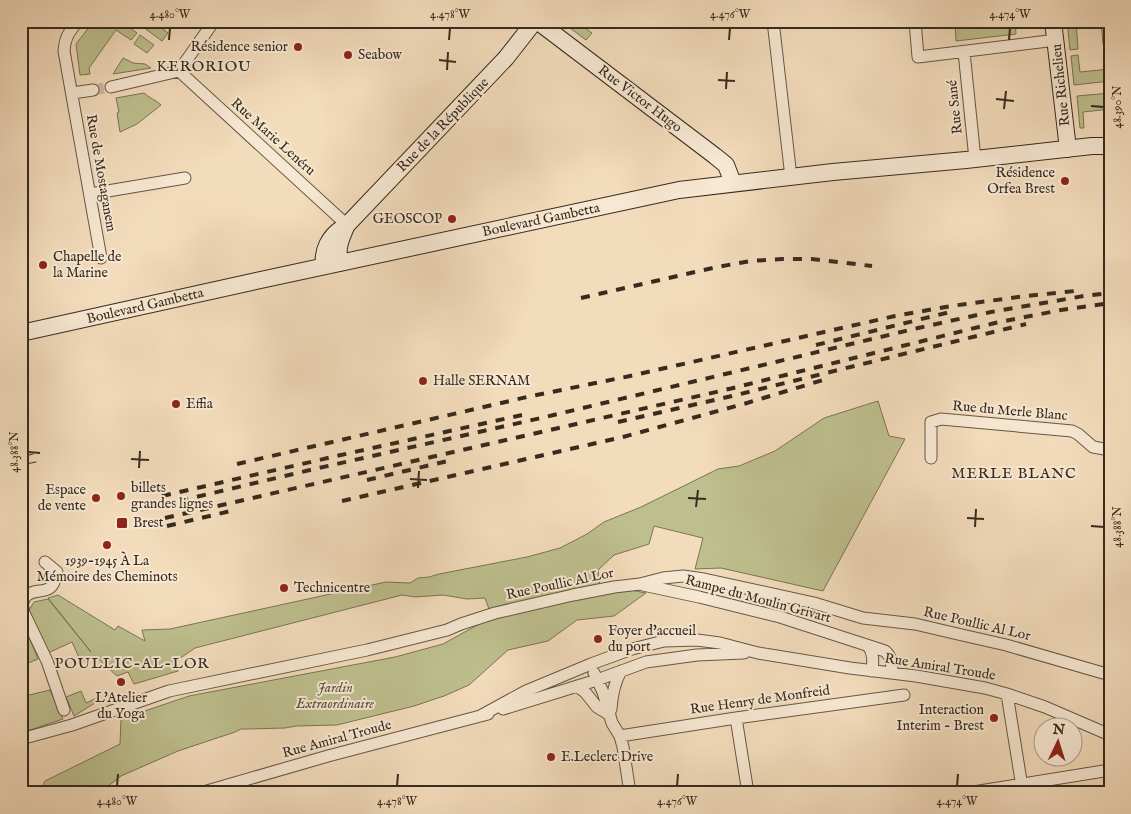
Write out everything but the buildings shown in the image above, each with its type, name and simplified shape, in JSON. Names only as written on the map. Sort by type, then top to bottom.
[{"type":"street","name":"Rue de Mostaganem","points":[[78,21],[64,40],[64,51],[101,258]]},
{"type":"street","points":[[111,87],[179,71],[214,21]]},
{"type":"street","name":"Rue Victor Hugo","points":[[536,21],[726,165],[733,183]]},
{"type":"street","name":"Rue de la République","points":[[332,265],[338,256],[340,240],[347,225],[506,58],[536,21]]},
{"type":"street","points":[[773,21],[791,177]]},
{"type":"street","points":[[915,21],[918,57],[1056,40]]},
{"type":"street","name":"Rue Richelieu","points":[[1053,21],[1068,149]]},
{"type":"street","name":"Rue Sané","points":[[964,52],[975,159]]},
{"type":"street","name":"Rue Marie Lenéru","points":[[179,71],[347,225]]},
{"type":"street","points":[[72,93],[93,90]]},
{"type":"street","name":"Boulevard Gambetta","points":[[21,333],[679,190],[879,167],[1110,146]]},
{"type":"street","name":"Boulevard Gambetta","points":[[1068,149],[1110,153]]},
{"type":"street","points":[[90,194],[185,178]]},
{"type":"street","name":"Rue du Merle Blanc","points":[[931,458],[931,422],[941,419],[1072,431],[1093,447],[1110,450]]},
{"type":"street","points":[[45,562],[57,572],[54,583],[46,590],[26,596],[22,604],[24,613],[47,661],[64,710]]},
{"type":"street","name":"Rue Poullic Al Lor","points":[[21,739],[72,725],[155,696],[195,685],[367,650],[447,630],[495,613],[589,592],[683,576],[814,603],[863,618],[915,624],[1006,645],[1110,675]]},
{"type":"street","points":[[684,593],[689,582],[698,578]]},
{"type":"street","name":"Rampe du Moulin Grivart","points":[[640,584],[780,617],[885,651],[889,654],[892,673]]},
{"type":"street","name":"Rue Amiral Troude","points":[[482,716],[526,691],[632,649],[655,643],[697,640],[720,643],[758,653],[948,681],[1007,694],[1045,706],[1110,735]]},
{"type":"street","points":[[868,646],[872,656],[872,671]]},
{"type":"street","name":"Rue Amiral Troude","points":[[200,793],[328,756],[482,716],[646,662],[696,655],[758,653]]},
{"type":"street","points":[[591,664],[596,680],[604,692],[612,724],[620,736],[630,793]]},
{"type":"street","points":[[610,715],[613,690],[621,671]]},
{"type":"street","points":[[577,686],[585,692],[596,707],[610,715]]},
{"type":"street","points":[[1007,694],[1022,788]]},
{"type":"street","name":"Rue Henry de Monfreid","points":[[620,736],[904,695]]},
{"type":"street","points":[[736,718],[748,793]]},
{"type":"street","points":[[967,793],[1022,788],[1110,770]]},
{"type":"green space","points":[[94,21],[120,21],[137,33],[131,40],[116,30],[89,68],[90,74],[80,75],[76,44]]},
{"type":"green space","points":[[135,21],[152,21],[168,33],[162,41]]},
{"type":"green space","points":[[575,21],[592,33],[586,40],[570,28]]},
{"type":"green space","points":[[955,21],[1015,21],[1016,34],[956,41]]},
{"type":"green space","points":[[1067,21],[1076,21],[1078,49],[1070,50]]},
{"type":"green space","points":[[1101,21],[1110,21],[1110,43],[1103,44]]},
{"type":"green space","points":[[140,35],[154,45],[147,53],[134,44]]},
{"type":"green space","points":[[1078,55],[1080,72],[1110,69],[1110,81],[1074,85],[1071,56]]},
{"type":"green space","points":[[123,58],[133,63],[145,64],[151,68],[113,74]]},
{"type":"green space","points":[[144,93],[161,105],[137,124],[120,132],[116,98]]},
{"type":"green space","points":[[1110,93],[1110,109],[1083,112],[1084,128],[1080,128],[1077,96]]},
{"type":"green space","name":"Jardin Extraordinaire","points":[[878,401],[889,436],[905,439],[823,591],[721,568],[695,569],[703,538],[654,526],[649,544],[614,555],[598,570],[601,594],[631,590],[646,593],[614,616],[577,620],[548,641],[508,650],[469,685],[444,696],[414,706],[337,725],[241,729],[178,751],[121,776],[99,793],[47,793],[40,791],[45,781],[120,744],[121,719],[189,696],[395,657],[443,644],[490,618],[485,598],[467,599],[443,595],[415,597],[402,595],[195,648],[176,661],[178,671],[134,684],[128,672],[117,676],[95,656],[81,662],[72,642],[48,653],[29,610],[34,602],[48,599],[91,652],[48,598],[58,595],[115,630],[118,626],[145,641],[142,630],[170,629],[386,582],[410,583],[418,578],[527,557],[560,548],[587,534],[604,522],[641,507],[718,469],[739,466],[775,451],[824,418]]},
{"type":"green space","points":[[29,637],[38,659],[21,666],[21,640]]},
{"type":"green space","points":[[50,690],[63,719],[21,733],[21,697]]},
{"type":"green space","points":[[81,691],[86,703],[97,698],[98,701],[74,716],[66,697]]},
{"type":"tunnel","points":[[93,90],[111,87]]},
{"type":"tram line","points":[[21,457],[33,454]]},
{"type":"tram line","points":[[21,465],[36,462]]},
{"type":"railway","points":[[581,298],[751,261],[812,259],[872,266]]},
{"type":"railway","points":[[237,464],[527,397],[630,376],[895,316],[951,306],[1075,291]]},
{"type":"railway","points":[[162,505],[541,418],[918,328],[991,312],[1110,293]]},
{"type":"railway","points":[[165,518],[729,389],[995,323],[1110,303]]},
{"type":"railway","points":[[816,345],[950,312]]},
{"type":"railway","points":[[618,422],[1026,324]]},
{"type":"railway","points":[[342,501],[623,437],[823,380]]},
{"type":"railway","points":[[162,496],[522,415]]},
{"type":"railway","points":[[367,480],[452,460]]},
{"type":"railway","points":[[167,526],[235,510]]},
{"type":"place","name":"Résidence senior","points":[[298,47]]},
{"type":"place","name":"Seabow","points":[[348,55]]},
{"type":"place","name":"Résidence Orfea Brest","points":[[1065,181]]},
{"type":"place","name":"GEOSCOP","points":[[452,219]]},
{"type":"place","name":"Chapelle de la Marine","points":[[43,265]]},
{"type":"place","name":"Halle SERNAM","points":[[423,381]]},
{"type":"place","name":"Effia","points":[[176,404]]},
{"type":"place","name":"billets grandes lignes","points":[[121,496]]},
{"type":"place","name":"Espace de vente","points":[[96,498]]},
{"type":"place","name":"Brest","points":[[122,523]]},
{"type":"place","name":"1939-1945 À La Mémoire des Cheminots","points":[[107,545]]},
{"type":"place","name":"Technicentre","points":[[284,588]]},
{"type":"place","name":"Foyer d'accueil du port","points":[[598,639]]},
{"type":"place","name":"L'Atelier du Yoga","points":[[121,682]]},
{"type":"place","name":"Interaction Interim - Brest","points":[[994,718]]},
{"type":"place","name":"E.Leclerc Drive","points":[[551,757]]},
{"type":"district","name":"KERORIOU","points":[[204,66]]},
{"type":"district","name":"MERLE BLANC","points":[[1014,473]]},
{"type":"district","name":"POULLIC-AL-LOR","points":[[132,663]]}]
